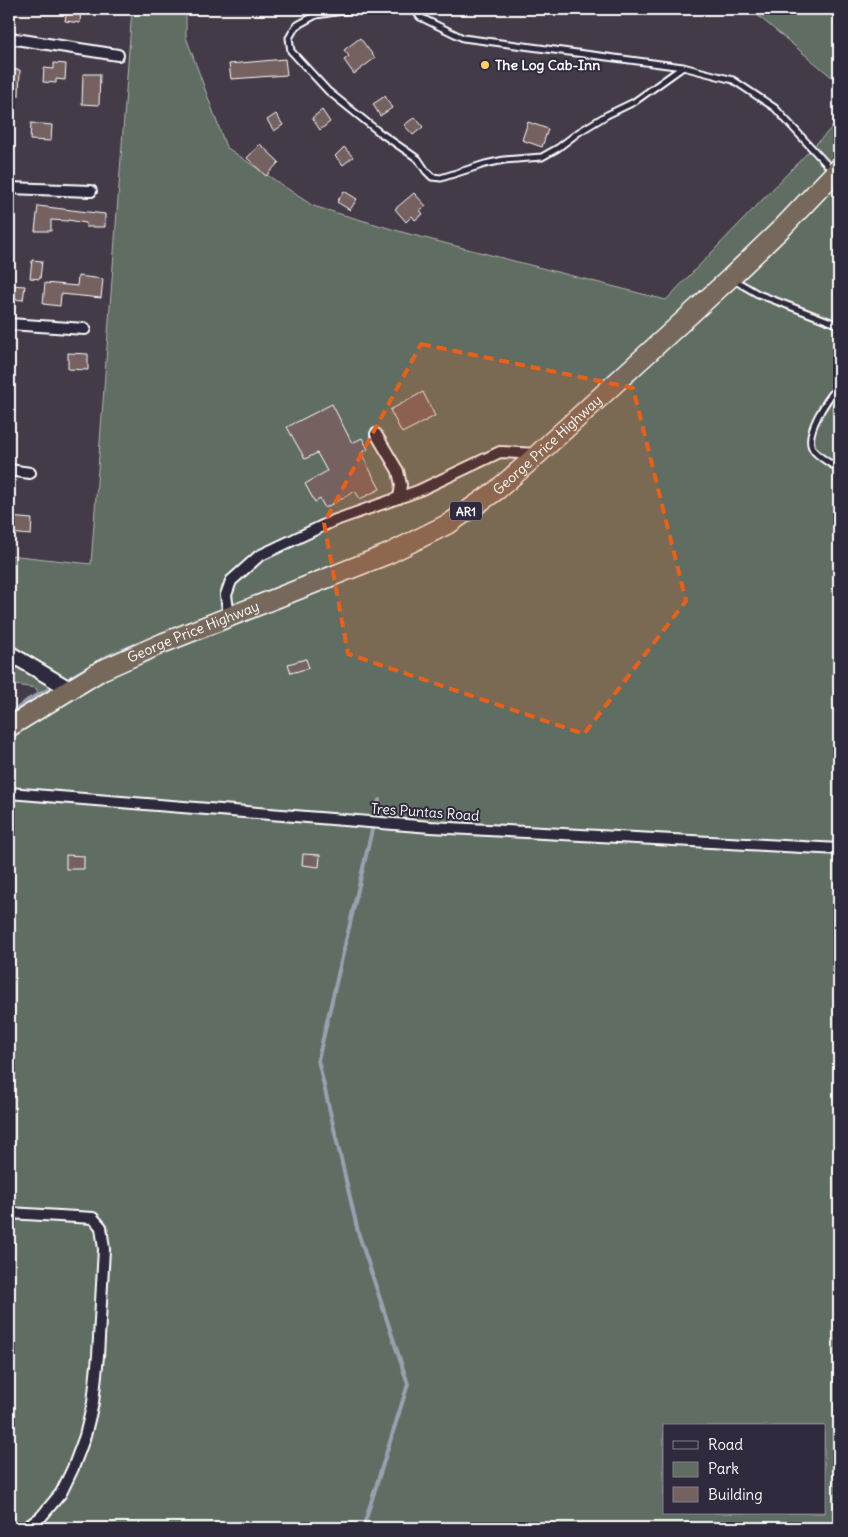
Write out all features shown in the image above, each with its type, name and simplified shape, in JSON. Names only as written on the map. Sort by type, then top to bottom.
[{"type":"highway","name":"George Price Highway","points":[[9,727],[102,670],[163,643],[388,554],[450,523],[497,490],[538,454],[730,278],[783,227],[837,170]]},
{"type":"street","points":[[9,38],[118,55]]},
{"type":"street","points":[[9,188],[91,191]]},
{"type":"street","points":[[9,324],[85,329]]},
{"type":"street","points":[[376,434],[398,471],[402,485],[399,498]]},
{"type":"street","points":[[229,617],[226,595],[231,581],[260,556],[333,521],[418,491],[500,452],[538,454]]},
{"type":"street","points":[[9,470],[30,472]]},
{"type":"street","points":[[9,653],[71,690]]},
{"type":"street","name":"Tres Puntas Road","points":[[9,792],[431,826],[839,849]]},
{"type":"street","points":[[9,1213],[93,1218],[101,1227],[104,1249],[98,1356],[93,1403],[85,1436],[61,1494],[41,1517],[26,1528]]},
{"type":"lane","points":[[356,9],[316,15],[296,26],[289,38],[291,51],[328,91],[379,132],[418,159],[432,177],[441,178],[504,160],[542,157],[558,148],[579,132],[634,102],[683,67]]},
{"type":"lane","points":[[414,9],[420,17],[462,38],[683,67],[734,80],[775,108],[837,170]]},
{"type":"lane","points":[[730,278],[758,294],[839,325]]},
{"type":"lane","points":[[839,385],[820,412],[811,434],[810,442],[813,450],[839,469]]},
{"type":"highlighted area","points":[[421,344],[633,388],[686,601],[584,734],[348,654],[324,523]]},
{"type":"green space","points":[[132,9],[186,9],[186,37],[226,147],[313,206],[409,234],[666,300],[839,120],[839,1528],[9,1528],[9,741],[35,721],[107,678],[102,670],[41,700],[36,688],[9,684],[9,555],[91,564]]},
{"type":"green space","points":[[750,9],[839,9],[839,83]]},
{"type":"building","points":[[67,9],[81,9],[80,23],[65,21]]},
{"type":"building","points":[[360,38],[375,58],[354,74],[344,60],[349,56],[344,50]]},
{"type":"building","points":[[285,59],[287,75],[231,79],[229,64]]},
{"type":"building","points":[[54,63],[66,64],[65,80],[56,79],[56,83],[43,82],[44,68],[54,69]]},
{"type":"building","points":[[9,69],[20,70],[19,96],[9,95]]},
{"type":"building","points":[[83,74],[100,74],[99,105],[82,104]]},
{"type":"building","points":[[385,96],[392,108],[380,116],[373,104]]},
{"type":"building","points":[[322,110],[330,122],[320,130],[312,118]]},
{"type":"building","points":[[276,114],[283,125],[274,131],[267,120]]},
{"type":"building","points":[[415,117],[423,127],[413,135],[404,125]]},
{"type":"building","points":[[528,122],[548,129],[542,147],[522,140]]},
{"type":"building","points":[[31,123],[52,125],[51,141],[30,140]]},
{"type":"building","points":[[260,144],[279,162],[266,176],[247,158]]},
{"type":"building","points":[[344,147],[353,157],[343,165],[335,156]]},
{"type":"building","points":[[344,191],[357,199],[350,210],[337,202]]},
{"type":"building","points":[[414,193],[426,206],[420,210],[423,214],[415,220],[412,216],[406,222],[395,209]]},
{"type":"building","points":[[38,206],[105,214],[105,227],[86,227],[86,223],[51,220],[51,231],[35,231]]},
{"type":"building","points":[[32,260],[42,261],[40,279],[30,278]]},
{"type":"building","points":[[78,276],[103,279],[101,298],[61,294],[60,306],[43,304],[45,283],[77,286]]},
{"type":"building","points":[[9,285],[25,286],[23,300],[9,299]]},
{"type":"building","points":[[68,353],[88,354],[88,370],[68,369]]},
{"type":"building","points":[[423,392],[435,416],[402,433],[390,410]]},
{"type":"building","points":[[332,404],[352,443],[362,438],[368,449],[361,453],[380,489],[360,499],[355,491],[325,508],[320,499],[315,502],[305,484],[327,471],[317,453],[305,459],[287,427]]},
{"type":"building","points":[[9,517],[32,519],[31,535],[9,533]]},
{"type":"building","points":[[306,659],[309,668],[291,673],[288,664]]},
{"type":"building","points":[[303,854],[320,855],[319,867],[302,865]]},
{"type":"building","points":[[66,855],[84,856],[84,869],[66,869]]},
{"type":"waterway","points":[[71,677],[110,655],[135,645]]},
{"type":"waterway","points":[[9,715],[28,700],[49,689]]},
{"type":"waterway","points":[[363,1528],[408,1384],[358,1232],[318,1060],[379,800]]},
{"type":"place","name":"The Log Cab-Inn","points":[[485,65]]}]
